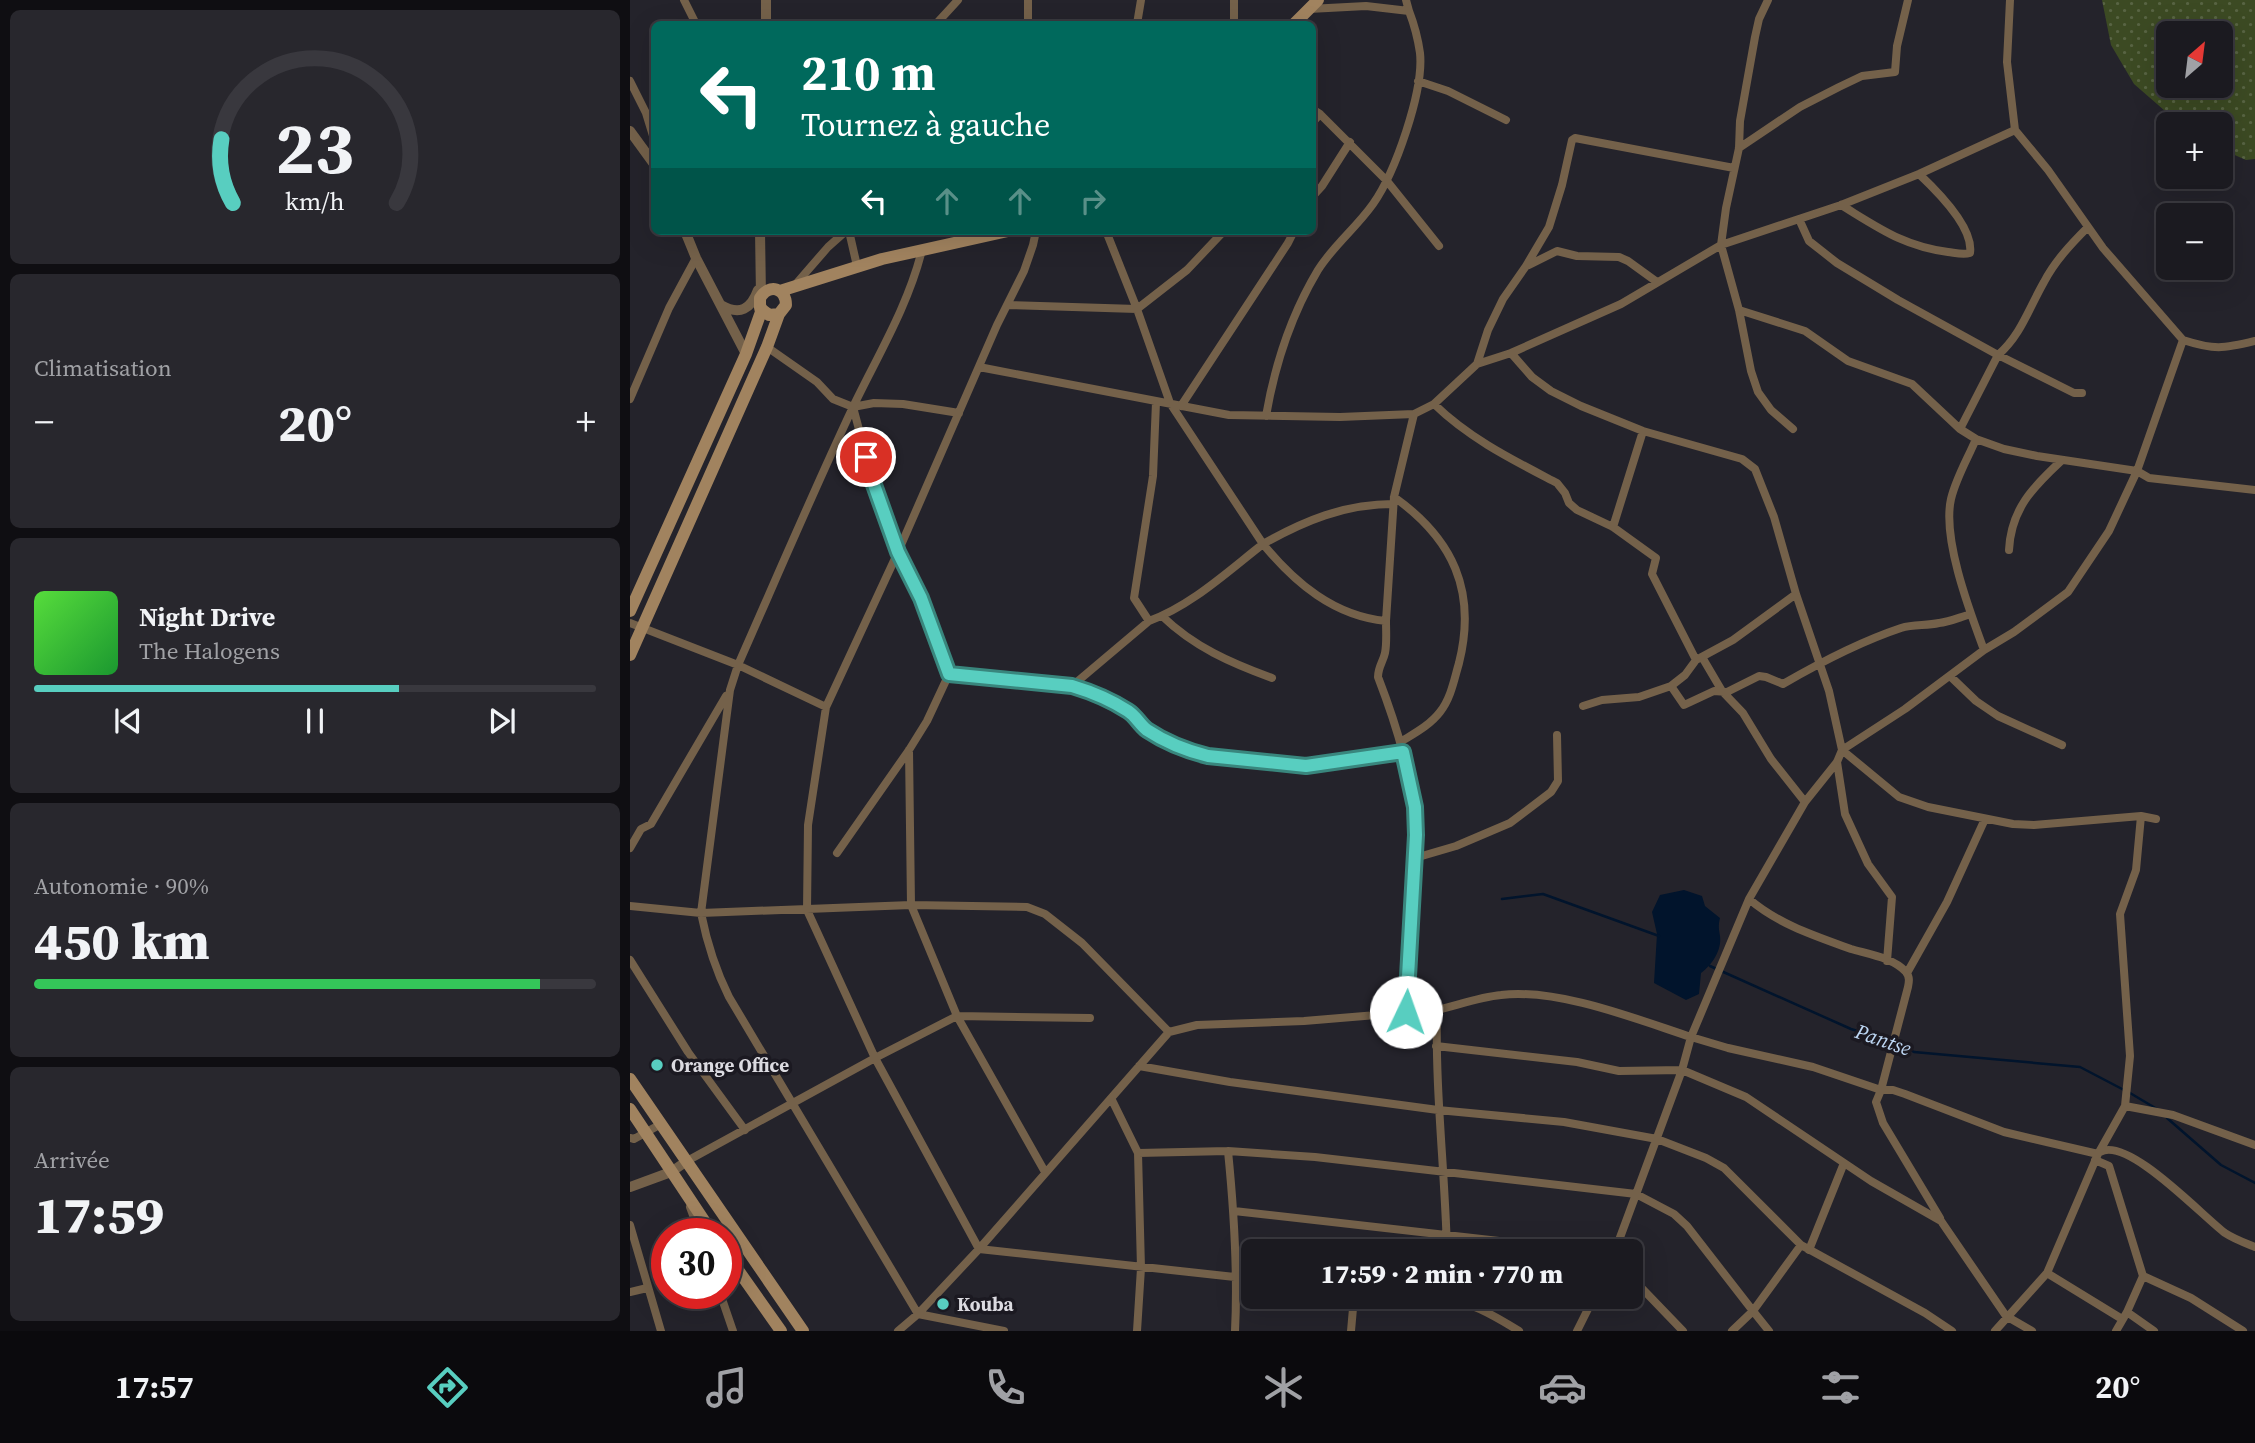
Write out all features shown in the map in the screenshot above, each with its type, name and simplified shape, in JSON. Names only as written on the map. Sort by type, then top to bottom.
[{"type":"main road","points":[[1297,21],[1313,5]]},
{"type":"main road","points":[[630,611],[746,354],[761,297],[766,290],[788,290],[857,267],[990,235]]},
{"type":"main road","points":[[630,655],[767,347],[779,314],[784,309],[788,290]]},
{"type":"main road","points":[[761,297],[769,315],[779,314]]},
{"type":"main road","points":[[630,1079],[803,1331]]},
{"type":"main road","points":[[630,1109],[702,1218]]},
{"type":"main road","points":[[742,1276],[781,1331]]},
{"type":"street","points":[[684,0],[694,21]]},
{"type":"street","points":[[766,0],[766,21]]},
{"type":"street","points":[[939,21],[958,0]]},
{"type":"street","points":[[1028,0],[1028,21]]},
{"type":"street","points":[[1138,21],[1141,0]]},
{"type":"street","points":[[1234,0],[1234,21]]},
{"type":"street","points":[[1266,416],[1273,377],[1300,306],[1326,258],[1372,206],[1387,181],[1403,142],[1418,81],[1420,54],[1406,0]]},
{"type":"street","points":[[1768,0],[1759,19],[1755,37],[1740,121],[1739,148],[1721,245],[1758,392],[1771,410],[1793,429]]},
{"type":"street","points":[[1739,148],[1800,107],[1861,76],[1895,72],[1897,46],[1908,0]]},
{"type":"street","points":[[2010,0],[2007,62],[2015,130],[2048,170],[2088,227],[2183,340],[2215,348],[2255,341]]},
{"type":"street","points":[[1313,5],[1366,6],[1409,11]]},
{"type":"street","points":[[630,81],[651,129]]},
{"type":"street","points":[[1418,81],[1448,91],[1506,120]]},
{"type":"street","points":[[1316,112],[1350,142],[1387,181],[1439,246]]},
{"type":"street","points":[[979,367],[1229,415],[1414,414],[1434,404],[1477,364],[1511,354],[1621,304],[1721,245],[1842,205],[1919,174],[2015,130]]},
{"type":"street","points":[[631,134],[651,160]]},
{"type":"street","points":[[1477,364],[1488,330],[1503,299],[1549,227],[1572,140],[1575,138],[1734,168]]},
{"type":"street","points":[[1316,193],[1350,142]]},
{"type":"street","points":[[1842,205],[1902,241],[1937,251],[1968,254],[1971,247],[1959,221],[1941,196],[1919,174]]},
{"type":"street","points":[[1799,219],[1809,241],[1838,263],[1898,300],[1998,355],[2074,393],[2082,394]]},
{"type":"street","points":[[1960,429],[1998,355],[2014,339],[2050,271],[2070,244],[2088,227]]},
{"type":"street","points":[[687,235],[746,354]]},
{"type":"street","points":[[721,305],[739,311],[761,297],[760,235]]},
{"type":"street","points":[[760,262],[788,290],[842,235]]},
{"type":"street","points":[[848,235],[857,267]]},
{"type":"street","points":[[979,1249],[875,1058],[807,910],[808,825],[826,707],[1024,271],[1035,235]]},
{"type":"street","points":[[1108,235],[1170,403],[1263,544],[1283,568],[1307,590],[1365,619],[1386,621]]},
{"type":"street","points":[[1007,305],[1137,309],[1187,270],[1220,235]]},
{"type":"street","points":[[1181,406],[1292,235]]},
{"type":"street","points":[[922,250],[917,271],[897,320],[853,407],[738,665],[730,690],[701,913],[707,945],[717,973],[918,1314],[1004,1331]]},
{"type":"street","points":[[1526,266],[1557,251],[1577,256],[1619,257],[1657,282]]},
{"type":"street","points":[[630,399],[668,308],[696,258]]},
{"type":"street","points":[[1739,310],[1805,331],[1847,361],[1912,384],[1960,429],[1976,439],[2004,449],[2061,461],[2137,471],[2149,478],[2255,489]]},
{"type":"street","points":[[1619,1239],[1682,1070],[1691,1037],[1749,899],[1805,802],[1837,762],[1842,750],[2060,600],[2076,583],[2109,531],[2137,471],[2183,340]]},
{"type":"street","points":[[767,347],[817,382],[833,399],[853,407],[874,403],[903,404],[959,413]]},
{"type":"street","points":[[1511,354],[1532,377],[1551,391],[1581,406],[1643,431],[1742,458],[1755,469],[1774,517],[1796,594],[1820,662],[1842,750],[1899,797],[1928,807],[2012,824],[2034,825],[2141,816],[2155,819]]},
{"type":"street","points":[[1149,621],[1134,598],[1153,476],[1156,402]]},
{"type":"street","points":[[1434,404],[1471,436],[1557,483],[1569,503],[1577,510],[1613,527],[1656,558],[1652,575],[1699,659],[1722,691],[1743,713],[1772,760],[1805,802]]},
{"type":"street","points":[[836,853],[909,750],[927,721],[949,674],[921,598],[898,552],[873,482],[853,407]]},
{"type":"street","points":[[1406,1012],[1415,858],[1415,807],[1402,741],[1378,671],[1386,647],[1393,500],[1414,414]]},
{"type":"street","points":[[1613,527],[1643,431]]},
{"type":"street","points":[[1976,439],[1951,497],[1949,511],[1958,572],[1984,650]]},
{"type":"street","points":[[2009,550],[2013,522],[2026,497],[2061,461]]},
{"type":"street","points":[[1072,686],[1149,621],[1205,590],[1263,544],[1310,519],[1393,500],[1422,519],[1446,547],[1458,572],[1465,617],[1461,654],[1450,695],[1439,713],[1423,728],[1402,741]]},
{"type":"street","points":[[1583,706],[1602,700],[1639,696],[1671,686],[1699,659],[1733,640],[1796,594]]},
{"type":"street","points":[[1671,686],[1684,705],[1714,691],[1727,692],[1759,676],[1783,684],[1820,662],[1861,643],[1917,624],[1939,623],[1971,614]]},
{"type":"street","points":[[1162,616],[1204,649],[1229,662],[1272,678]]},
{"type":"street","points":[[630,622],[738,665],[826,707]]},
{"type":"street","points":[[949,674],[1072,686],[1092,692],[1129,711],[1147,730],[1157,736],[1208,756],[1306,766],[1403,752]]},
{"type":"street","points":[[1950,676],[1976,701],[1998,716],[2062,745]]},
{"type":"street","points":[[630,848],[641,829],[651,824],[730,690]]},
{"type":"street","points":[[1415,858],[1456,846],[1503,826],[1530,810],[1551,792],[1558,781],[1557,735]]},
{"type":"street","points":[[909,750],[911,905],[957,1016],[1045,1172]]},
{"type":"street","points":[[1837,762],[1845,814],[1868,864],[1892,897],[1887,961]]},
{"type":"street","points":[[1995,1331],[2047,1273],[2097,1157],[2125,1106],[2130,1056],[2120,914],[2136,870],[2141,816]]},
{"type":"street","points":[[1908,973],[1947,902],[1985,819]]},
{"type":"street","points":[[1749,899],[1782,922],[1887,961],[1908,973],[1909,987],[1876,1102],[1883,1123],[1941,1221],[2006,1316],[2032,1331]]},
{"type":"street","points":[[630,906],[701,913],[911,905],[1027,907],[1045,914],[1082,943],[1169,1032]]},
{"type":"street","points":[[630,960],[688,1052],[746,1130]]},
{"type":"street","points":[[898,1331],[918,1314],[979,1249],[1169,1032],[1197,1025],[1304,1021],[1437,1010],[1500,995],[1526,995],[1582,1003],[1728,1048],[1812,1067],[1881,1090],[1893,1090],[2004,1132],[2097,1157],[2109,1166],[2143,1276],[2116,1331]]},
{"type":"street","points":[[1437,1010],[1438,1110],[1447,1239]]},
{"type":"street","points":[[630,1187],[671,1172],[875,1058],[957,1016],[1090,1018]]},
{"type":"street","points":[[1436,1046],[1577,1062],[1619,1071],[1682,1070],[1746,1097],[1844,1163],[1941,1221]]},
{"type":"street","points":[[1139,1066],[1230,1082],[1438,1110],[1564,1122],[1657,1139],[1724,1168],[1805,1247],[1925,1313],[1952,1331]]},
{"type":"street","points":[[1111,1098],[1138,1153],[1141,1268],[1138,1331]]},
{"type":"street","points":[[2125,1106],[2173,1115],[2255,1145]]},
{"type":"street","points":[[630,1138],[634,1139],[662,1124]]},
{"type":"street","points":[[2097,1157],[2102,1150],[2111,1149],[2140,1161],[2225,1233],[2255,1247]]},
{"type":"street","points":[[1138,1153],[1228,1151],[1315,1157],[1636,1194],[1674,1214],[1687,1226],[1769,1331]]},
{"type":"street","points":[[1228,1151],[1234,1211],[1235,1331]]},
{"type":"street","points":[[1732,1331],[1753,1311],[1805,1247],[1844,1163]]},
{"type":"street","points":[[687,1197],[694,1218]]},
{"type":"street","points":[[1234,1211],[1488,1239]]},
{"type":"street","points":[[630,1225],[661,1331]]},
{"type":"street","points":[[979,1249],[1241,1278]]},
{"type":"street","points":[[2047,1273],[2154,1331]]},
{"type":"street","points":[[2143,1276],[2191,1298],[2243,1331]]},
{"type":"street","points":[[630,1292],[647,1288]]},
{"type":"street","points":[[1643,1289],[1683,1331]]},
{"type":"street","points":[[725,1309],[733,1331]]},
{"type":"street","points":[[1351,1331],[1353,1309]]},
{"type":"street","points":[[1477,1309],[1501,1319],[1519,1331]]},
{"type":"street","points":[[1577,1331],[1588,1309]]},
{"type":"green space","points":[[2102,0],[2255,0],[2255,159],[2246,160],[2233,154],[2233,112],[2166,112],[2134,84],[2111,45]]},
{"type":"water","points":[[1684,890],[1702,896],[1705,906],[1720,918],[1718,952],[1701,973],[1699,994],[1686,1000],[1654,983],[1657,934],[1652,912],[1660,895]]},
{"type":"waterway","name":"Pantse","points":[[1502,899],[1543,894],[1659,936]]},
{"type":"waterway","name":"Pantse","points":[[1710,966],[1851,1029],[1897,1043],[1914,1052],[2080,1067],[2124,1090]]},
{"type":"waterway","name":"Pantse","points":[[2130,1093],[2157,1109]]},
{"type":"waterway","name":"Pantse","points":[[2167,1118],[2221,1165],[2255,1183]]},
{"type":"place","name":"Orange Office","points":[[657,1065]]},
{"type":"place","name":"Kouba","points":[[943,1304]]},
{"type":"route","points":[[866,457],[898,552],[921,598],[949,674],[1072,686],[1092,692],[1129,711],[1141,725],[1157,736],[1208,756],[1306,766],[1403,752],[1415,807],[1416,835],[1406,1012]]}]
